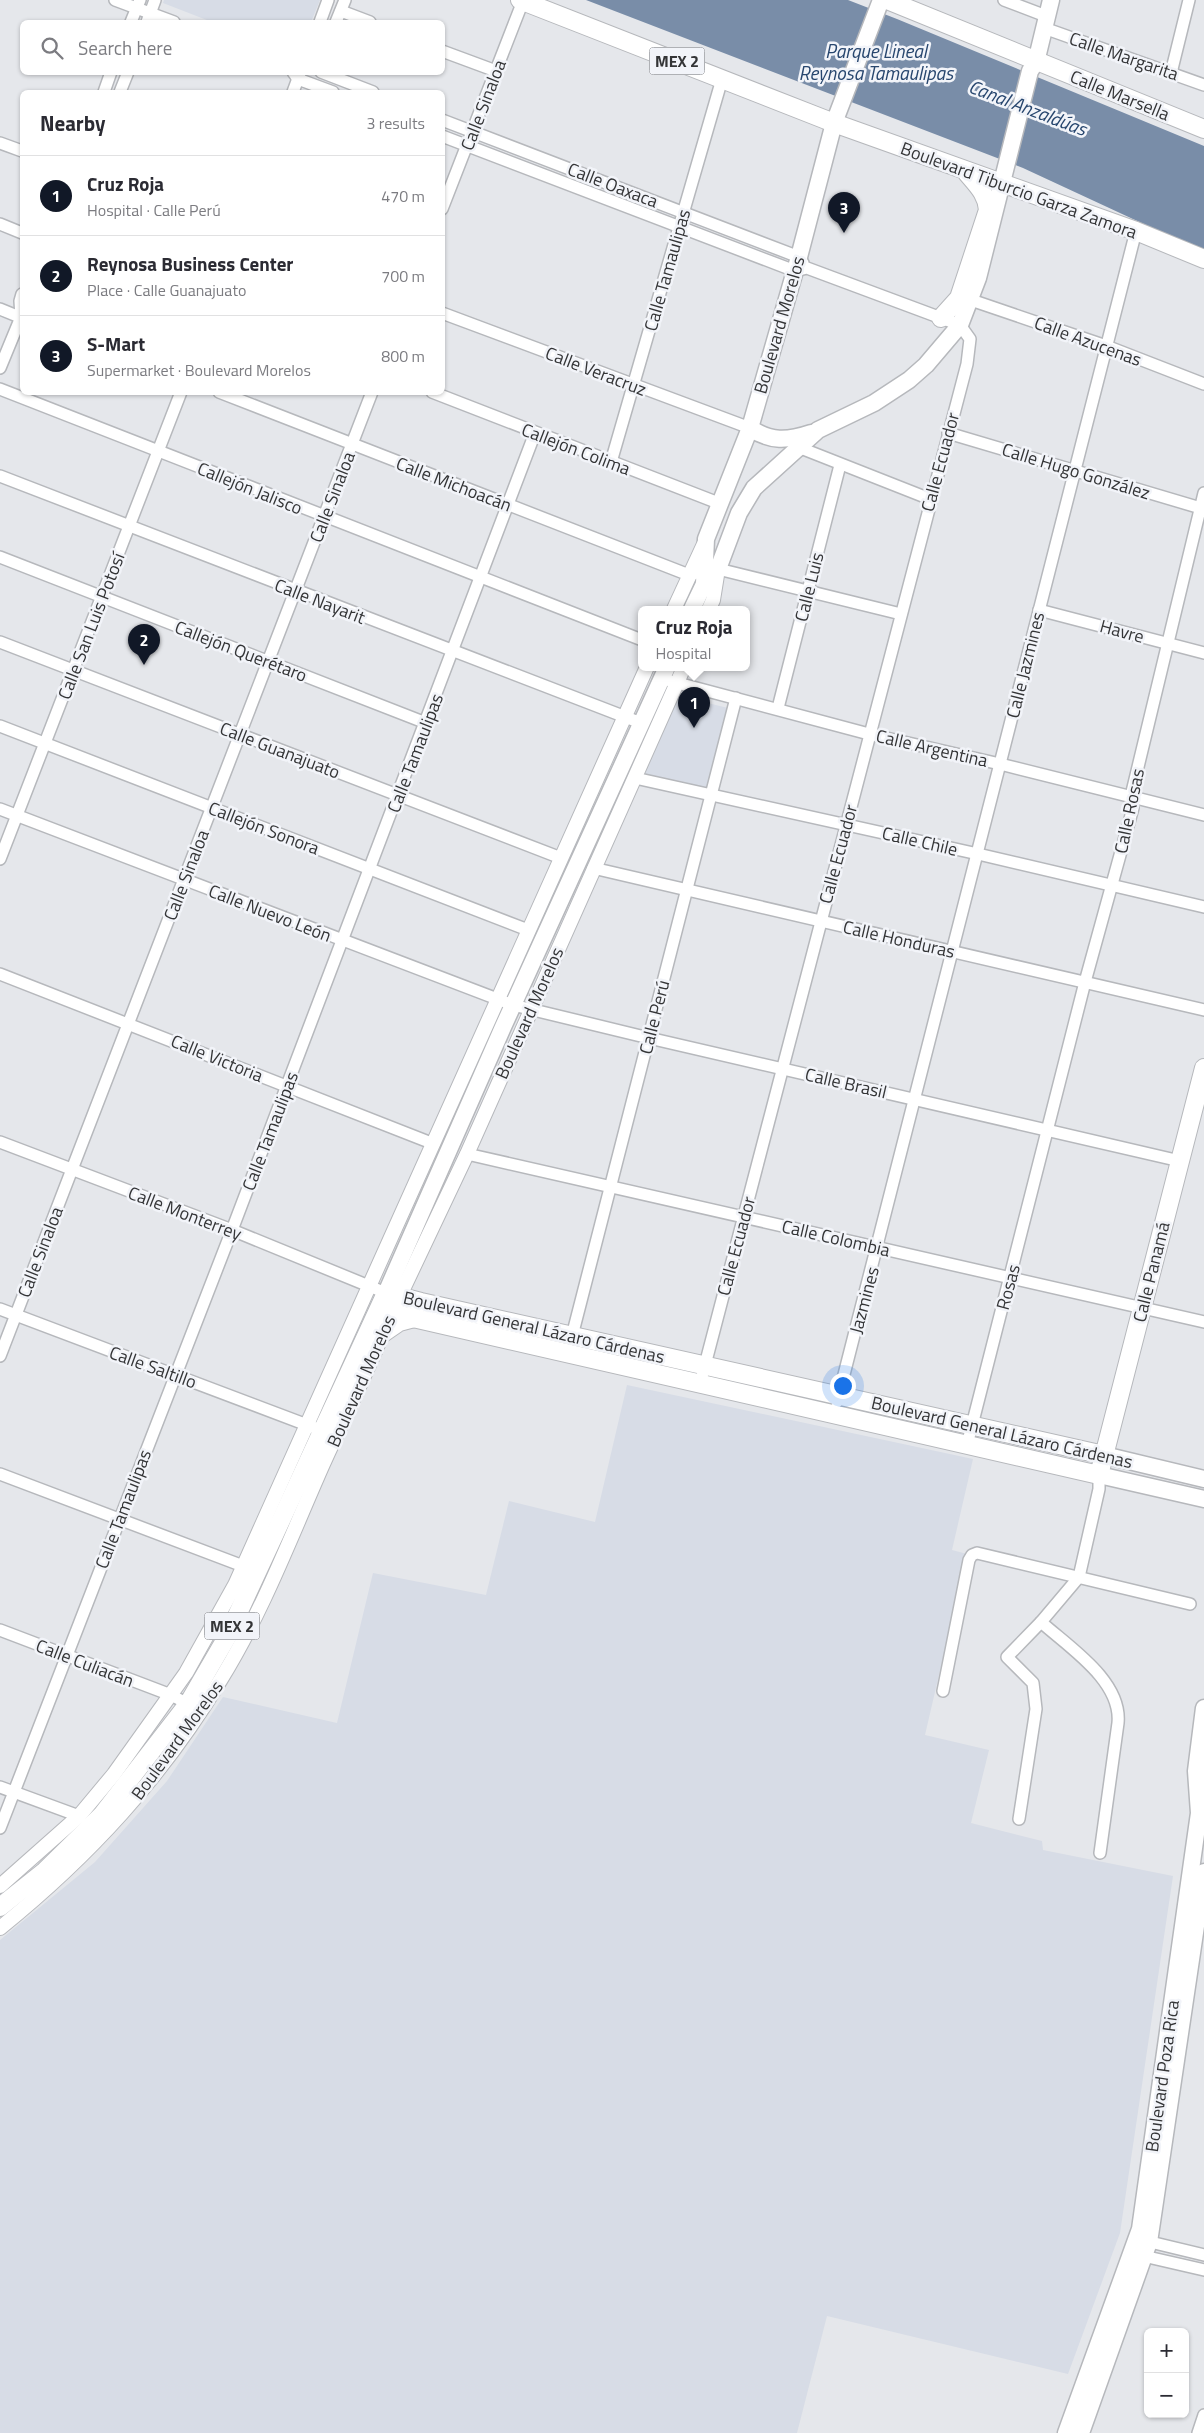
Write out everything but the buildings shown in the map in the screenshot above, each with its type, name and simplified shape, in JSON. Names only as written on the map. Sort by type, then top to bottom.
[{"type":"main road","name":"MEX 2","points":[[521,1],[834,123]]},
{"type":"main road","name":"Boulevard Morelos","points":[[704,575],[706,539],[750,428],[801,265],[834,123],[882,2]]},
{"type":"main road","name":"Calle Marsella","points":[[882,2],[1033,66],[1204,129]]},
{"type":"main road","name":"Boulevard Morelos","points":[[693,606],[704,575],[747,498],[771,470],[818,430],[874,403],[909,380],[926,365],[960,325],[978,278],[1047,15]]},
{"type":"main road","name":"Boulevard Tiburcio Garza Zamora","points":[[834,123],[965,171],[1004,177],[1204,259]]},
{"type":"main road","points":[[941,318],[959,298],[988,210],[983,192],[965,171]]},
{"type":"main road","points":[[750,428],[765,437],[778,440],[795,438],[818,430]]},
{"type":"main road","name":"Boulevard Morelos","points":[[0,1907],[77,1842],[138,1784],[188,1704],[215,1673],[250,1569],[317,1461],[315,1428],[393,1300],[513,1004],[641,723],[668,676]]},
{"type":"main road","name":"Calle Panamá","points":[[1099,1475],[1204,1068]]},
{"type":"main road","name":"Boulevard General Lázaro Cárdenas","points":[[393,1300],[414,1318],[1099,1475]]},
{"type":"main road","name":"Boulevard General Lázaro Cárdenas","points":[[393,1300],[570,1335],[1204,1478]]},
{"type":"main road","points":[[383,1333],[399,1322],[414,1318]]},
{"type":"main road","points":[[526,1344],[528,1336],[531,1335],[560,1338],[570,1335]]},
{"type":"main road","points":[[1099,1475],[1204,1499]]},
{"type":"main road","name":"Boulevard Poza Rica","points":[[1196,1917],[1200,1844],[1196,1771],[1204,1708]]},
{"type":"main road","name":"Boulevard Poza Rica","points":[[1081,2433],[1119,2309],[1141,2247],[1204,1872]]},
{"type":"main road","name":"Boulevard Poza Rica","points":[[1066,2433],[1119,2309]]},
{"type":"street","points":[[115,0],[138,4],[148,18],[161,20]]},
{"type":"street","points":[[148,18],[155,0]]},
{"type":"street","points":[[321,20],[328,0]]},
{"type":"street","name":"Calle Margarita","points":[[1004,0],[1047,15],[1171,73],[1204,85]]},
{"type":"street","points":[[1171,73],[1189,0]]},
{"type":"street","name":"Calle Sinaloa","points":[[445,200],[496,71],[521,1]]},
{"type":"street","points":[[132,20],[138,4]]},
{"type":"street","points":[[337,20],[343,6],[367,20]]},
{"type":"street","points":[[445,52],[496,71]]},
{"type":"street","points":[[105,90],[110,75]]},
{"type":"street","points":[[121,90],[127,75]]},
{"type":"street","points":[[293,90],[297,75],[311,88],[318,75]]},
{"type":"street","points":[[327,75],[368,90]]},
{"type":"street","name":"Calle Tamaulipas","points":[[612,462],[722,79]]},
{"type":"street","name":"Calle Oaxaca","points":[[445,121],[683,212],[801,265]]},
{"type":"street","name":"Calle Oaxaca","points":[[445,137],[679,226],[801,265],[960,325]]},
{"type":"street","points":[[0,143],[20,150]]},
{"type":"street","points":[[0,224],[20,232]]},
{"type":"street","name":"Calle Jazmines","points":[[916,1099],[1136,231]]},
{"type":"street","name":"Calle Azucenas","points":[[970,300],[1106,346],[1204,384]]},
{"type":"street","points":[[0,309],[20,316]]},
{"type":"street","name":"Calle Veracruz","points":[[445,314],[750,428]]},
{"type":"street","points":[[0,368],[20,322]]},
{"type":"street","name":"Calle Ecuador","points":[[700,1384],[967,364],[970,339],[960,325]]},
{"type":"street","name":"Callejón Jalisco","points":[[0,389],[638,638]]},
{"type":"street","name":"Calle San Luis Potosí","points":[[0,859],[180,395]]},
{"type":"street","name":"Calle Michoacán","points":[[227,395],[510,505],[704,575],[808,591],[901,614]]},
{"type":"street","name":"Calle Sinaloa","points":[[0,1356],[371,395]]},
{"type":"street","name":"Callejón Colima","points":[[440,395],[721,504]]},
{"type":"street","name":"Calle Tamaulipas","points":[[0,1828],[232,1230],[536,433]]},
{"type":"street","name":"Calle Hugo González","points":[[948,433],[1203,509]]},
{"type":"street","points":[[798,447],[930,500]]},
{"type":"street","name":"Calle Luis","points":[[778,708],[840,465]]},
{"type":"street","name":"Calle Nayarit","points":[[0,476],[641,723]]},
{"type":"street","name":"Calle Rosas","points":[[1049,1129],[1085,982],[1132,808],[1131,796],[1203,509],[1204,493]]},
{"type":"street","name":"Callejón Querétaro","points":[[0,557],[426,723]]},
{"type":"street","name":"Boulevard Morelos","points":[[677,606],[704,575],[713,600],[710,606]]},
{"type":"street","name":"Havre","points":[[1039,610],[1204,652]]},
{"type":"street","name":"Calle Guanajuato","points":[[0,642],[561,858]]},
{"type":"street","name":"Boulevard Morelos","points":[[0,1886],[80,1816],[114,1774],[171,1695],[250,1569],[315,1428],[369,1286],[645,671]]},
{"type":"street","name":"Boulevard Morelos","points":[[0,1928],[44,1892],[88,1851],[138,1784],[215,1673],[272,1580],[317,1461],[369,1368],[383,1333],[393,1300],[467,1154],[593,868],[635,778],[668,676]]},
{"type":"street","name":"Calle Argentina","points":[[668,676],[736,698],[869,734],[1000,764],[1204,815]]},
{"type":"street","name":"Calle Perú","points":[[570,1335],[611,1186],[736,698]]},
{"type":"street","name":"Callejón Sonora","points":[[0,726],[528,930]]},
{"type":"street","name":"Calle Chile","points":[[635,778],[1112,884],[1204,907]]},
{"type":"street","name":"Calle Nuevo León","points":[[0,809],[513,1004]]},
{"type":"street","name":"Calle Honduras","points":[[593,868],[1204,1010]]},
{"type":"street","name":"Calle Victoria","points":[[0,974],[434,1144]]},
{"type":"street","name":"Calle Brasil","points":[[513,1004],[649,1038],[1049,1129],[1180,1161]]},
{"type":"street","name":"Jazmines","points":[[834,1415],[916,1099]]},
{"type":"street","name":"Rosas","points":[[967,1445],[1049,1129]]},
{"type":"street","name":"Calle Monterrey","points":[[0,1142],[232,1230],[369,1286],[393,1300]]},
{"type":"street","name":"Calle Colombia","points":[[467,1154],[1204,1322]]},
{"type":"street","name":"Calle Saltillo","points":[[0,1309],[315,1428]]},
{"type":"street","points":[[0,1474],[250,1569]]},
{"type":"street","points":[[1019,1819],[1036,1709],[1033,1683],[1007,1657],[1041,1622],[1079,1577],[1099,1489],[1099,1475]]},
{"type":"street","points":[[943,1691],[972,1555],[977,1553],[1190,1604]]},
{"type":"street","points":[[1041,1622],[1106,1681],[1116,1701],[1118,1723],[1100,1853]]},
{"type":"street","name":"Calle Culiacán","points":[[0,1630],[171,1695],[188,1704]]},
{"type":"street","points":[[0,1787],[80,1816]]},
{"type":"street","points":[[1141,2247],[1204,2255]]},
{"type":"street","points":[[1141,2247],[1204,2270]]},
{"type":"street","points":[[1198,2433],[1204,2415]]},
{"type":"shaded area","points":[[164,0],[320,0],[312,20],[207,20],[163,3]]},
{"type":"shaded area","points":[[679,696],[728,708],[707,788],[644,775]]},
{"type":"shaded area","points":[[627,1385],[973,1459],[952,1550],[967,1554],[925,1735],[989,1750],[971,1823],[1042,1841],[1043,1850],[1173,1876],[1120,2233],[1068,2374],[827,2316],[797,2433],[0,2433],[0,1940],[95,1862],[167,1781],[223,1697],[337,1723],[373,1573],[486,1595],[509,1501],[595,1522]]},
{"type":"water","name":"Parque Lineal Reynosa Tamaulipas","points":[[586,0],[848,0],[897,19],[1204,146],[1204,252],[1023,168]]},
{"type":"place","name":"S-Mart","points":[[844,233]]},
{"type":"place","name":"Reynosa Business Center","points":[[144,665]]},
{"type":"place","name":"Cruz Roja","points":[[694,728]]},
{"type":"water label","name":"Canal Anzaldúas","points":[[1028,107]]}]
